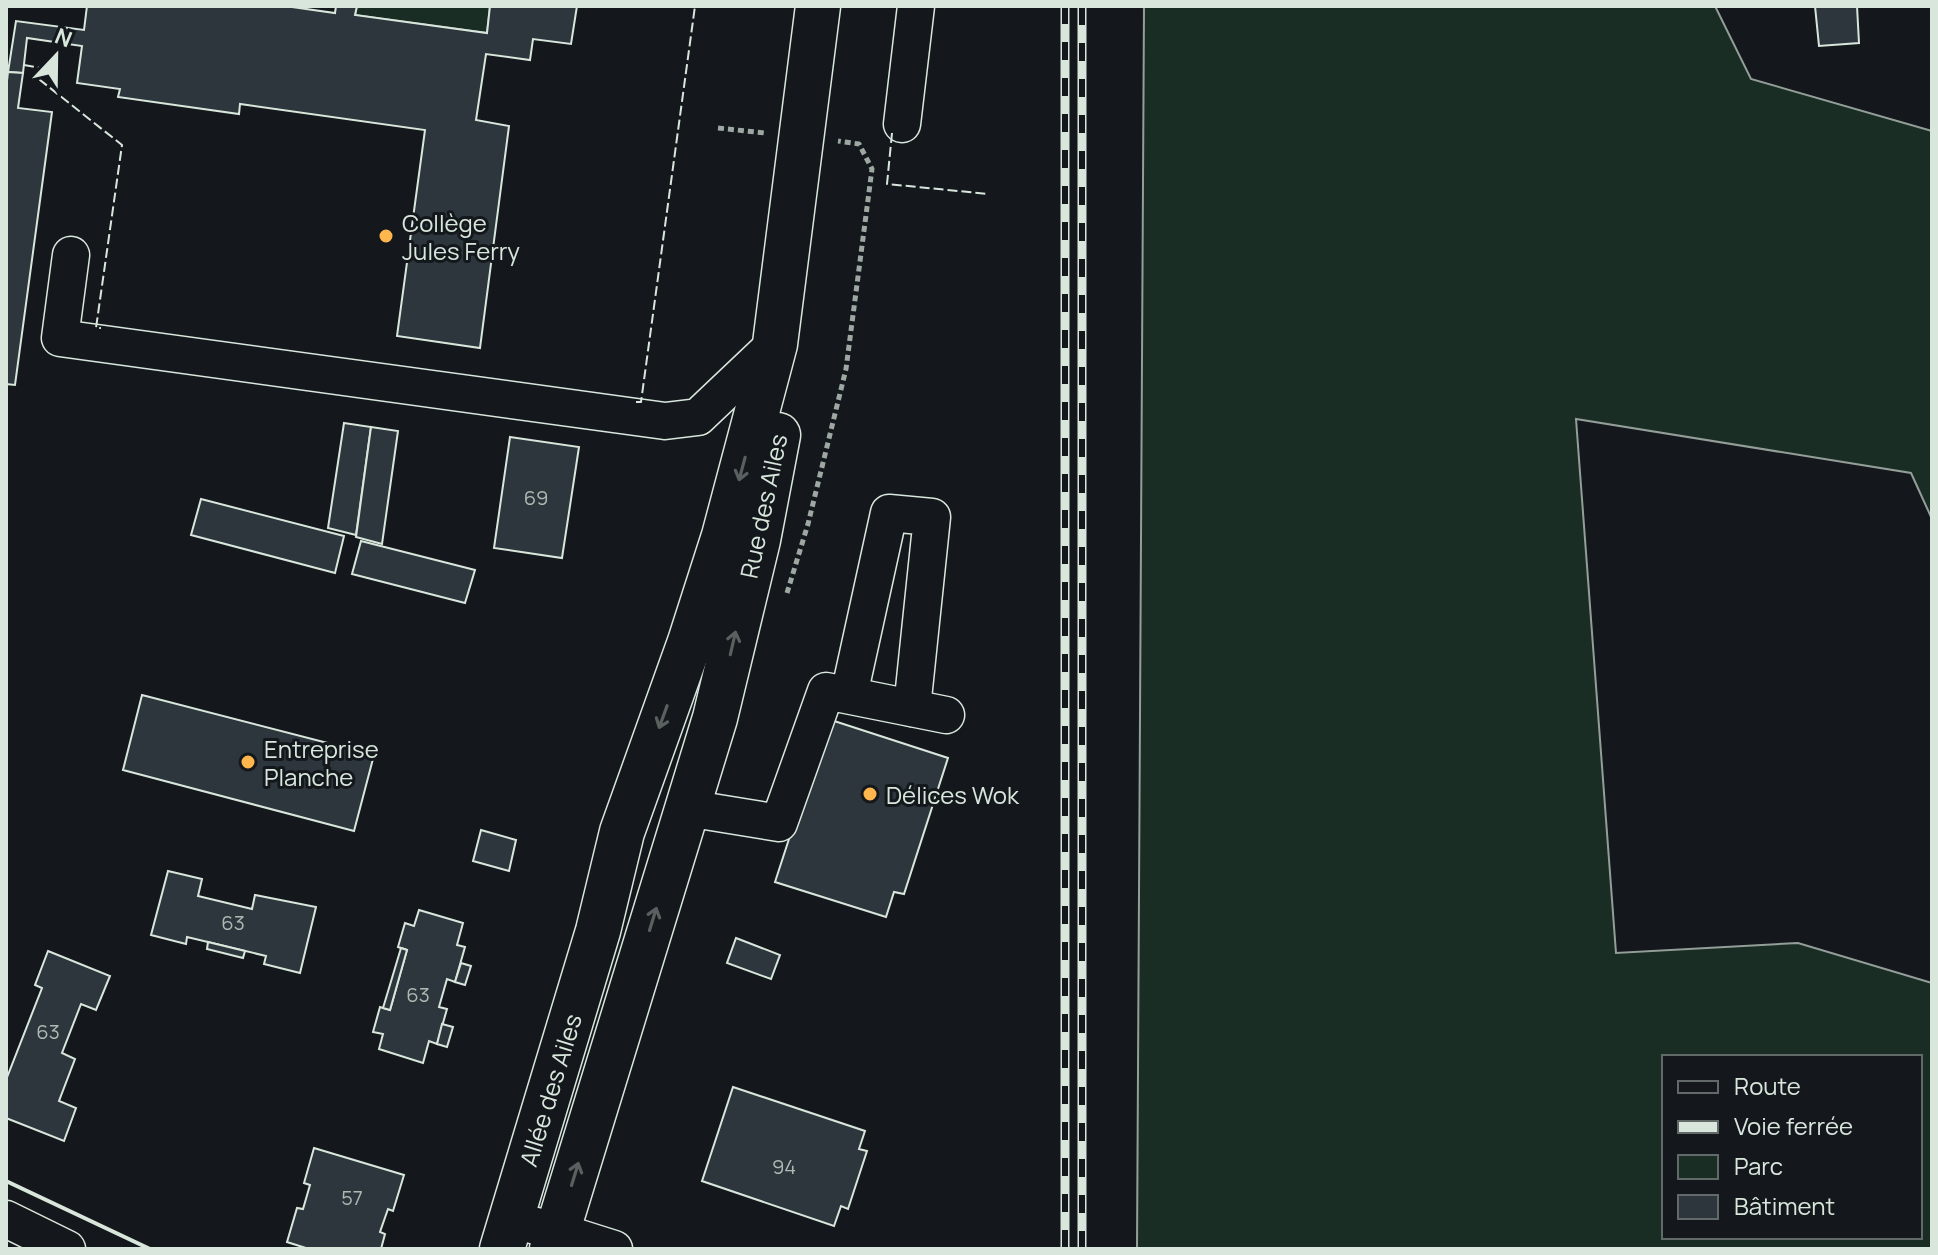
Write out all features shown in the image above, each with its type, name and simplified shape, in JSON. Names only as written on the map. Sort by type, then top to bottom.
[{"type":"main road","name":"Rue des Ailes","points":[[598,931],[622,832],[724,536],[775,344],[818,6]]},
{"type":"main road","name":"Rue des Ailes","points":[[630,994],[715,718],[754,555],[795,349],[841,6]]},
{"type":"main road","name":"Allée des Ailes","points":[[507,1235],[598,931]]},
{"type":"main road","name":"Allée des Ailes","points":[[555,1240],[630,994]]},
{"type":"lane","points":[[902,124],[916,6]]},
{"type":"lane","points":[[71,255],[60,338],[665,421],[698,417],[775,344]]},
{"type":"lane","points":[[687,808],[779,823],[826,691],[929,711],[932,517],[889,513],[849,695]]},
{"type":"lane","points":[[6,1219],[67,1249]]},
{"type":"lane","points":[[507,1235],[614,1249]]},
{"type":"green space","points":[[357,6],[490,6],[487,33],[355,15]]},
{"type":"green space","points":[[1144,6],[1715,6],[1751,79],[1932,131],[1932,519],[1911,473],[1576,419],[1616,953],[1798,943],[1932,983],[1932,1249],[1137,1249]]},
{"type":"building","points":[[87,6],[285,6],[335,13],[336,6],[357,6],[355,15],[487,33],[490,6],[577,6],[571,44],[533,39],[530,60],[486,54],[476,120],[509,126],[480,348],[397,336],[425,130],[240,104],[239,114],[118,97],[120,89],[77,83],[82,46],[27,38],[23,73],[8,72],[16,21],[84,30]]},
{"type":"building","points":[[1815,6],[1857,6],[1859,43],[1819,46]]},
{"type":"building","points":[[8,72],[23,73],[18,108],[52,112],[15,385],[6,384]]},
{"type":"building","points":[[344,423],[371,427],[356,535],[328,528]]},
{"type":"building","points":[[371,427],[398,431],[382,544],[356,537]]},
{"type":"building","points":[[510,437],[579,447],[562,558],[494,548]]},
{"type":"building","points":[[201,499],[344,536],[335,573],[191,535]]},
{"type":"building","points":[[361,541],[475,570],[465,603],[352,574]]},
{"type":"building","name":"Entreprise Planche","points":[[142,695],[374,755],[354,831],[123,770]]},
{"type":"building","name":"Délices Wok","points":[[828,719],[948,758],[904,894],[894,892],[886,917],[775,882]]},
{"type":"building","points":[[481,830],[516,840],[509,871],[473,861]]},
{"type":"building","points":[[168,871],[202,879],[198,896],[252,909],[255,895],[316,907],[300,973],[264,964],[266,956],[187,937],[186,944],[151,935]]},
{"type":"building","points":[[419,910],[463,923],[457,945],[465,947],[455,982],[447,979],[439,1007],[447,1009],[437,1044],[429,1041],[423,1063],[379,1049],[383,1034],[373,1032],[380,1007],[390,1010],[407,950],[398,947],[405,923],[414,926]]},
{"type":"building","points":[[736,938],[780,955],[771,979],[727,963]]},
{"type":"building","points":[[208,942],[245,951],[243,958],[207,949]]},
{"type":"building","points":[[401,948],[407,950],[390,1010],[383,1008]]},
{"type":"building","points":[[48,951],[110,976],[96,1010],[81,1004],[62,1053],[75,1059],[59,1101],[76,1108],[64,1141],[6,1118],[6,1080],[42,988],[35,985]]},
{"type":"building","points":[[461,963],[471,966],[465,985],[455,982]]},
{"type":"building","points":[[442,1024],[453,1027],[447,1047],[437,1044]]},
{"type":"building","points":[[733,1087],[865,1131],[859,1149],[867,1151],[848,1209],[841,1206],[834,1226],[702,1181]]},
{"type":"building","points":[[314,1148],[404,1175],[393,1211],[388,1209],[380,1232],[385,1234],[381,1249],[309,1249],[287,1242],[297,1208],[303,1209],[310,1185],[304,1183]]},
{"type":"railway","points":[[1065,6],[1065,1249]]},
{"type":"railway","points":[[1082,6],[1082,1249]]},
{"type":"fence","points":[[636,402],[641,402],[695,6]]},
{"type":"fence","points":[[24,65],[41,68],[40,80],[122,145],[96,328],[101,328]]},
{"type":"fence","points":[[892,133],[887,184],[989,194]]},
{"type":"wall","points":[[6,1181],[150,1249]]},
{"type":"place","name":"Collège Jules Ferry","points":[[386,236]]},
{"type":"place","name":"Entreprise Planche","points":[[248,762]]},
{"type":"place","name":"Délices Wok","points":[[870,794]]}]
